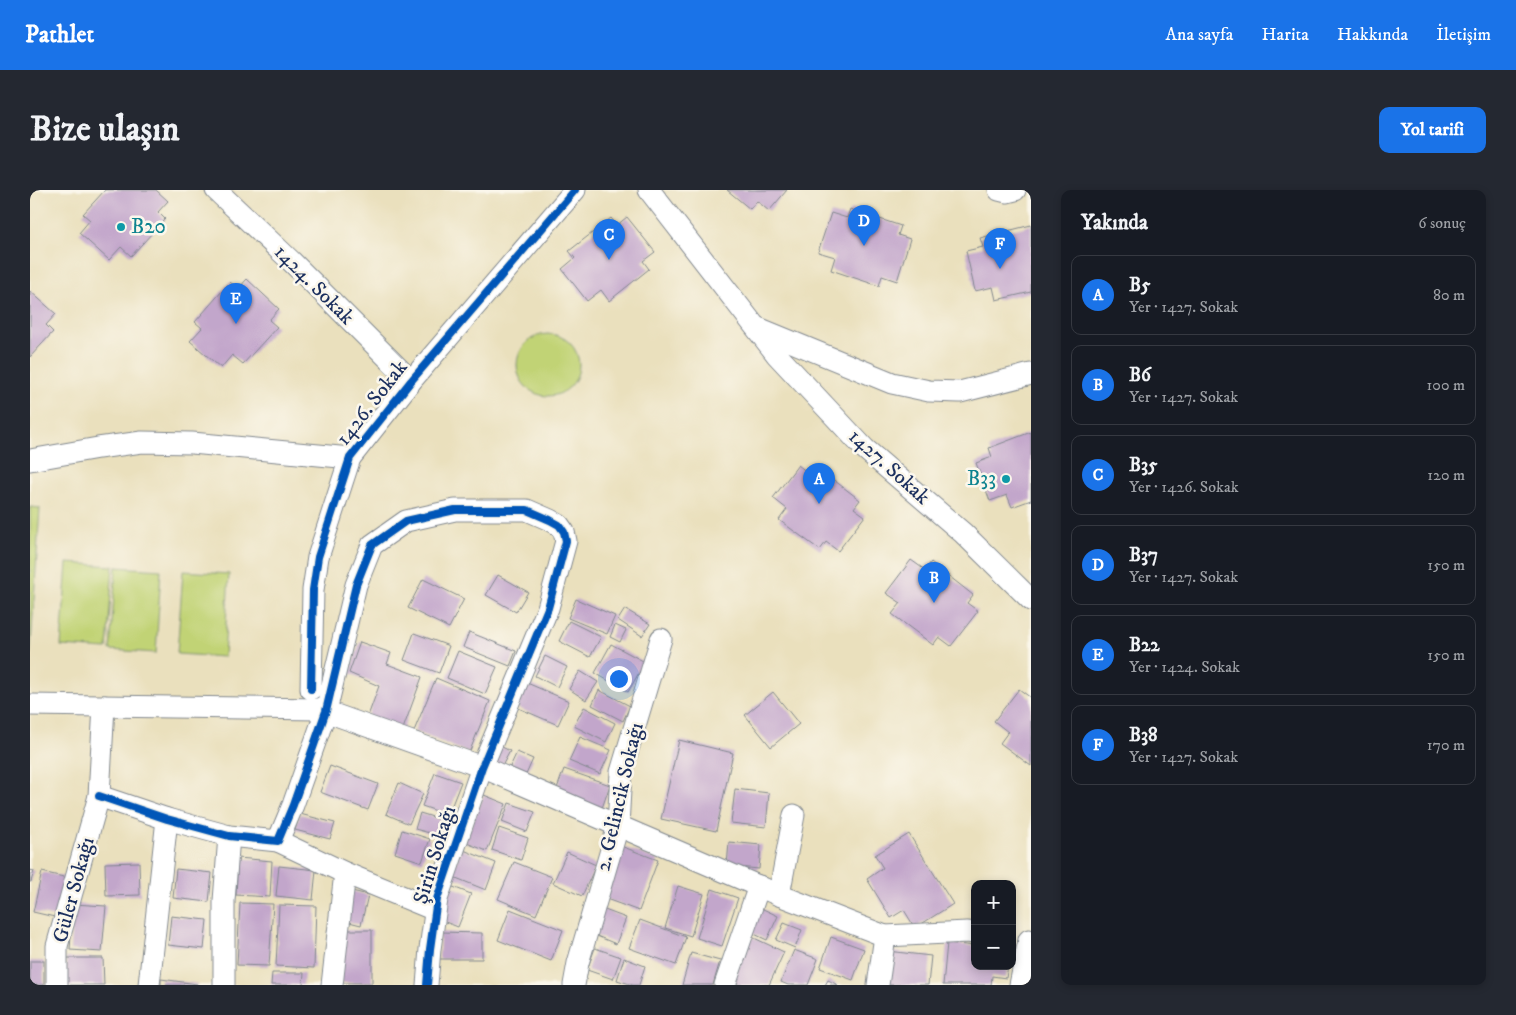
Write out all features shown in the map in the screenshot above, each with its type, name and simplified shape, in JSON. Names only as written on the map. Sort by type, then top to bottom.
[{"type":"street","name":"1424. Sokak","points":[[216,190],[292,261],[411,381]]},
{"type":"street","name":"1426. Sokak","points":[[311,690],[313,590],[318,558],[350,458],[411,381],[575,190]]},
{"type":"street","name":"1427. Sokak","points":[[649,190],[777,355],[865,450],[963,533],[1031,600]]},
{"type":"street","points":[[999,190],[1007,192],[1016,190]]},
{"type":"street","name":"1427. Sokak","points":[[755,326],[892,383],[929,391],[960,392],[1031,374]]},
{"type":"street","name":"1426. Sokak","points":[[30,460],[142,442],[192,443],[350,458]]},
{"type":"street","name":"Şirin Sokağı","points":[[278,841],[293,805],[326,711],[356,585],[372,545],[406,521],[455,510],[527,510],[559,525],[564,532],[566,541],[548,608],[482,767],[437,899],[427,985]]},
{"type":"street","name":"2. Gelincik Sokağı","points":[[574,985],[578,963],[618,826],[622,772],[661,639]]},
{"type":"street","points":[[30,705],[320,709],[482,767],[779,895],[884,936],[971,932]]},
{"type":"street","name":"Güler Sokağı","points":[[57,985],[57,946],[99,796],[104,706]]},
{"type":"street","points":[[99,796],[168,819],[229,836],[278,841],[346,873],[435,910]]},
{"type":"street","points":[[779,895],[794,815]]},
{"type":"street","points":[[149,985],[168,819]]},
{"type":"street","points":[[224,985],[224,901],[229,836]]},
{"type":"street","points":[[332,985],[346,873]]},
{"type":"street","points":[[725,985],[759,886]]},
{"type":"street","points":[[878,985],[884,936]]},
{"type":"street","points":[[1020,985],[1024,940]]},
{"type":"green space","points":[[548,334],[565,339],[570,343],[574,348],[579,365],[574,382],[570,387],[565,391],[548,396],[531,391],[526,387],[522,382],[517,365],[522,348],[526,343],[531,339]]},
{"type":"green space","points":[[30,507],[40,508],[30,660]]},
{"type":"green space","points":[[67,563],[113,566],[107,649],[61,646]]},
{"type":"green space","points":[[116,567],[161,570],[156,653],[110,650]]},
{"type":"green space","points":[[183,571],[229,574],[224,657],[177,654]]},
{"type":"building","name":"B20","points":[[105,190],[156,190],[168,201],[158,212],[165,219],[131,256],[121,247],[109,260],[79,233],[90,220],[83,214]]},
{"type":"building","points":[[727,190],[787,190],[769,211],[757,201],[750,209]]},
{"type":"building","points":[[850,209],[901,226],[898,235],[910,239],[897,281],[882,276],[879,286],[831,270],[835,257],[818,252],[831,213],[847,218]]},
{"type":"building","points":[[627,217],[655,252],[643,261],[649,269],[609,301],[601,290],[587,301],[562,269],[575,258],[569,251],[611,218],[617,225]]},
{"type":"building","points":[[1031,225],[1031,292],[996,300],[993,287],[975,291],[966,251],[983,247],[980,238]]},
{"type":"building","points":[[247,279],[279,309],[269,320],[277,327],[243,364],[232,355],[221,368],[190,341],[202,328],[195,322],[230,282],[238,289]]},
{"type":"building","points":[[30,291],[56,314],[46,325],[53,332],[30,357]]},
{"type":"building","name":"B33","points":[[1031,432],[1031,500],[1012,507],[1007,495],[990,501],[976,463],[992,457],[989,448]]},
{"type":"building","points":[[798,465],[812,476],[818,468],[860,500],[854,508],[865,516],[838,551],[826,542],[820,550],[779,520],[787,509],[773,498]]},
{"type":"building","points":[[911,560],[925,570],[931,562],[973,595],[967,603],[978,611],[951,646],[939,637],[933,645],[892,614],[901,603],[886,593]]},
{"type":"building","points":[[498,575],[528,592],[516,612],[486,595]]},
{"type":"building","points":[[423,579],[464,599],[449,628],[408,608]]},
{"type":"building","points":[[576,599],[615,616],[607,634],[568,618]]},
{"type":"building","points":[[625,609],[650,624],[642,636],[618,620]]},
{"type":"building","points":[[569,621],[601,637],[590,657],[559,641]]},
{"type":"building","points":[[615,625],[626,630],[620,642],[610,637]]},
{"type":"building","points":[[469,632],[516,651],[510,666],[463,647]]},
{"type":"building","points":[[414,633],[449,646],[439,673],[404,660]]},
{"type":"building","points":[[360,642],[391,653],[387,664],[422,677],[403,729],[368,716],[379,686],[349,673]]},
{"type":"building","points":[[611,644],[645,662],[628,692],[595,673]]},
{"type":"building","points":[[458,651],[497,667],[485,694],[447,678]]},
{"type":"building","points":[[545,656],[567,667],[557,687],[535,676]]},
{"type":"building","points":[[580,671],[598,682],[586,700],[569,689]]},
{"type":"building","points":[[436,678],[490,701],[469,753],[414,731]]},
{"type":"building","points":[[527,683],[569,701],[558,725],[516,707]]},
{"type":"building","points":[[1019,689],[1031,698],[1031,766],[1000,743],[1008,732],[994,721]]},
{"type":"building","points":[[599,690],[630,706],[623,721],[592,705]]},
{"type":"building","points":[[773,692],[799,724],[771,747],[745,715]]},
{"type":"building","points":[[584,707],[615,723],[606,742],[574,726]]},
{"type":"building","points":[[580,737],[611,750],[600,774],[569,761]]},
{"type":"building","points":[[679,740],[733,753],[716,831],[661,819]]},
{"type":"building","points":[[500,746],[510,751],[502,766],[492,761]]},
{"type":"building","points":[[517,752],[533,759],[525,777],[509,769]]},
{"type":"building","points":[[330,766],[378,784],[368,810],[320,792]]},
{"type":"building","points":[[564,769],[610,785],[601,811],[555,794]]},
{"type":"building","points":[[435,773],[461,782],[448,815],[422,806]]},
{"type":"building","points":[[399,783],[423,794],[409,824],[386,814]]},
{"type":"building","points":[[735,789],[769,793],[766,827],[731,823]]},
{"type":"building","points":[[484,795],[506,804],[487,851],[464,842]]},
{"type":"building","points":[[509,803],[535,812],[527,832],[502,822]]},
{"type":"building","points":[[420,813],[449,822],[444,837],[415,829]]},
{"type":"building","points":[[300,814],[335,823],[330,839],[295,830]]},
{"type":"building","points":[[499,828],[528,838],[521,860],[492,850]]},
{"type":"building","points":[[402,830],[430,839],[422,862],[395,853]]},
{"type":"building","points":[[909,834],[953,904],[915,928],[904,910],[891,918],[867,879],[883,868],[875,855]]},
{"type":"building","points":[[729,842],[761,845],[759,869],[727,866]]},
{"type":"building","points":[[618,845],[658,860],[639,911],[598,896]]},
{"type":"building","points":[[461,849],[496,863],[486,890],[451,876]]},
{"type":"building","points":[[567,852],[596,865],[582,896],[553,883]]},
{"type":"building","points":[[238,858],[272,861],[270,897],[236,895]]},
{"type":"building","points":[[139,862],[140,895],[106,896],[105,863]]},
{"type":"building","points":[[514,862],[552,877],[536,915],[498,899]]},
{"type":"building","points":[[279,866],[316,870],[313,900],[276,896]]},
{"type":"building","points":[[176,869],[212,873],[209,902],[173,898]]},
{"type":"building","points":[[30,870],[34,871],[31,882],[30,882]]},
{"type":"building","points":[[42,872],[68,878],[59,918],[33,912]]},
{"type":"building","points":[[448,885],[471,894],[458,927],[435,918]]},
{"type":"building","points":[[678,886],[704,894],[691,936],[665,928]]},
{"type":"building","points":[[712,889],[738,898],[722,946],[697,938]]},
{"type":"building","points":[[348,890],[368,895],[361,925],[341,920]]},
{"type":"building","points":[[240,903],[273,904],[269,966],[237,965]]},
{"type":"building","points":[[73,904],[106,906],[102,952],[70,950]]},
{"type":"building","points":[[279,905],[316,906],[314,968],[276,966]]},
{"type":"building","points":[[761,908],[778,916],[767,940],[750,932]]},
{"type":"building","points":[[510,909],[563,930],[551,961],[498,940]]},
{"type":"building","points":[[602,909],[626,918],[616,944],[592,934]]},
{"type":"building","points":[[171,916],[207,920],[204,949],[168,945]]},
{"type":"building","points":[[640,920],[686,937],[676,965],[629,948]]},
{"type":"building","points":[[784,923],[802,930],[795,948],[776,940]]},
{"type":"building","points":[[342,930],[372,930],[372,983],[341,983]]},
{"type":"building","points":[[440,932],[482,933],[482,959],[439,959]]},
{"type":"building","points":[[752,937],[784,952],[769,985],[736,985],[737,983],[732,981]]},
{"type":"building","points":[[831,937],[864,949],[853,980],[820,968]]},
{"type":"building","points":[[947,943],[971,946],[971,970],[1007,970],[1006,978],[992,976],[991,985],[943,985]]},
{"type":"building","points":[[595,948],[621,957],[613,979],[587,970]]},
{"type":"building","points":[[794,950],[818,959],[808,985],[788,985],[781,982]]},
{"type":"building","points":[[887,951],[931,956],[928,985],[883,985]]},
{"type":"building","points":[[691,953],[720,961],[713,985],[682,985]]},
{"type":"building","points":[[66,958],[103,958],[104,985],[67,985]]},
{"type":"building","points":[[624,958],[645,966],[639,985],[617,980]]},
{"type":"building","points":[[30,961],[44,961],[44,985],[30,985]]},
{"type":"building","points":[[272,973],[304,973],[303,985],[271,985]]},
{"type":"building","points":[[161,979],[197,984],[197,985],[161,985]]},
{"type":"building","points":[[828,980],[838,985],[825,985]]},
{"type":"cycle path","points":[[311,689],[313,590],[318,557],[350,458],[411,381],[575,190]]},
{"type":"cycle path","points":[[99,796],[167,819],[229,836],[278,841],[293,805],[326,711],[356,585],[372,545],[406,521],[455,510],[527,510],[559,525],[564,532],[566,541],[548,608],[482,767],[437,899],[427,985]]},
{"type":"place","name":"B20","points":[[121,227]]},
{"type":"place","name":"B37","points":[[864,246]]},
{"type":"place","name":"B35","points":[[609,260]]},
{"type":"place","name":"B38","points":[[1000,269]]},
{"type":"place","name":"B22","points":[[236,324]]},
{"type":"place","name":"B33","points":[[1006,479]]},
{"type":"place","name":"B5","points":[[819,504]]},
{"type":"place","name":"B6","points":[[934,603]]}]
